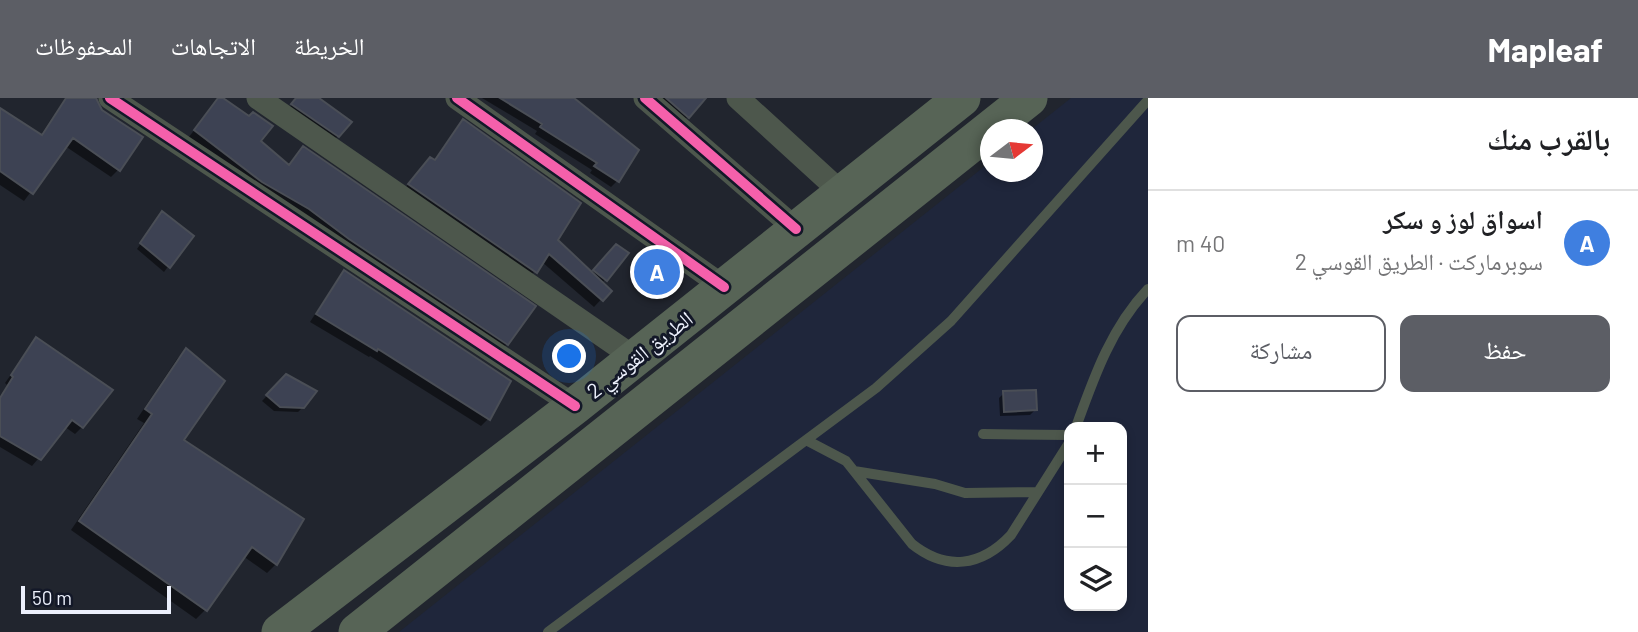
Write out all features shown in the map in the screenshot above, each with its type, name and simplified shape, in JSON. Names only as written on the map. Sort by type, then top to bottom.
[{"type":"highway","name":"الطريق القوسي 2","points":[[280,632],[575,405],[962,98]]},
{"type":"highway","name":"الطريق القوسي 2","points":[[357,632],[1029,98]]},
{"type":"street","points":[[110,98],[575,405]]},
{"type":"street","points":[[258,98],[635,358]]},
{"type":"street","points":[[457,98],[724,287]]},
{"type":"street","points":[[645,98],[796,229]]},
{"type":"street","points":[[738,98],[842,193]]},
{"type":"lane","points":[[548,632],[902,367],[943,329],[1148,100]]},
{"type":"lane","points":[[1078,422],[1114,334],[1148,289]]},
{"type":"lane","points":[[983,434],[1064,435]]},
{"type":"lane","points":[[806,440],[840,457],[912,544],[923,552],[949,562],[977,559],[1002,545],[1064,451]]},
{"type":"lane","points":[[854,471],[935,484],[965,493],[1038,492]]},
{"type":"shaded area","points":[[1071,98],[1148,98],[1148,632],[399,632],[980,170],[980,182],[1043,182],[1043,120]]},
{"type":"building","points":[[66,98],[96,98],[102,110],[143,137],[120,171],[73,138],[33,194],[0,171],[0,108],[42,135]]},
{"type":"building","points":[[218,98],[223,98],[249,116],[253,112],[273,126],[261,141],[289,165],[303,146],[536,306],[508,345],[349,239],[309,209],[262,182],[194,130]]},
{"type":"building","points":[[296,98],[319,98],[352,122],[339,137],[291,104]]},
{"type":"building","points":[[500,98],[574,98],[639,150],[619,182],[594,166],[597,163],[540,127],[542,124]]},
{"type":"building","points":[[666,98],[706,98],[689,118]]},
{"type":"building","points":[[463,119],[581,203],[558,240],[612,291],[603,301],[549,254],[537,273],[408,184],[430,157],[435,160]]},
{"type":"building","points":[[162,211],[194,236],[170,268],[140,243]]},
{"type":"building","points":[[616,244],[629,253],[607,281],[593,270]]},
{"type":"building","points":[[344,270],[511,381],[490,420],[378,349],[377,351],[316,314]]},
{"type":"building","points":[[36,337],[113,390],[83,428],[72,420],[41,460],[0,436],[0,398],[13,377],[11,375]]},
{"type":"building","points":[[186,348],[225,381],[184,440],[304,519],[277,565],[252,547],[207,611],[79,521],[152,414],[145,409]]},
{"type":"building","points":[[286,374],[317,391],[304,408],[280,407],[266,395]]},
{"type":"building","points":[[1036,390],[1037,410],[1004,412],[1003,391]]},
{"type":"cycle path","points":[[110,98],[575,406]]},
{"type":"cycle path","points":[[457,98],[724,287]]},
{"type":"cycle path","points":[[645,98],[796,229]]},
{"type":"place","name":"اسواق لوز و سكر","points":[[657,272]]}]
